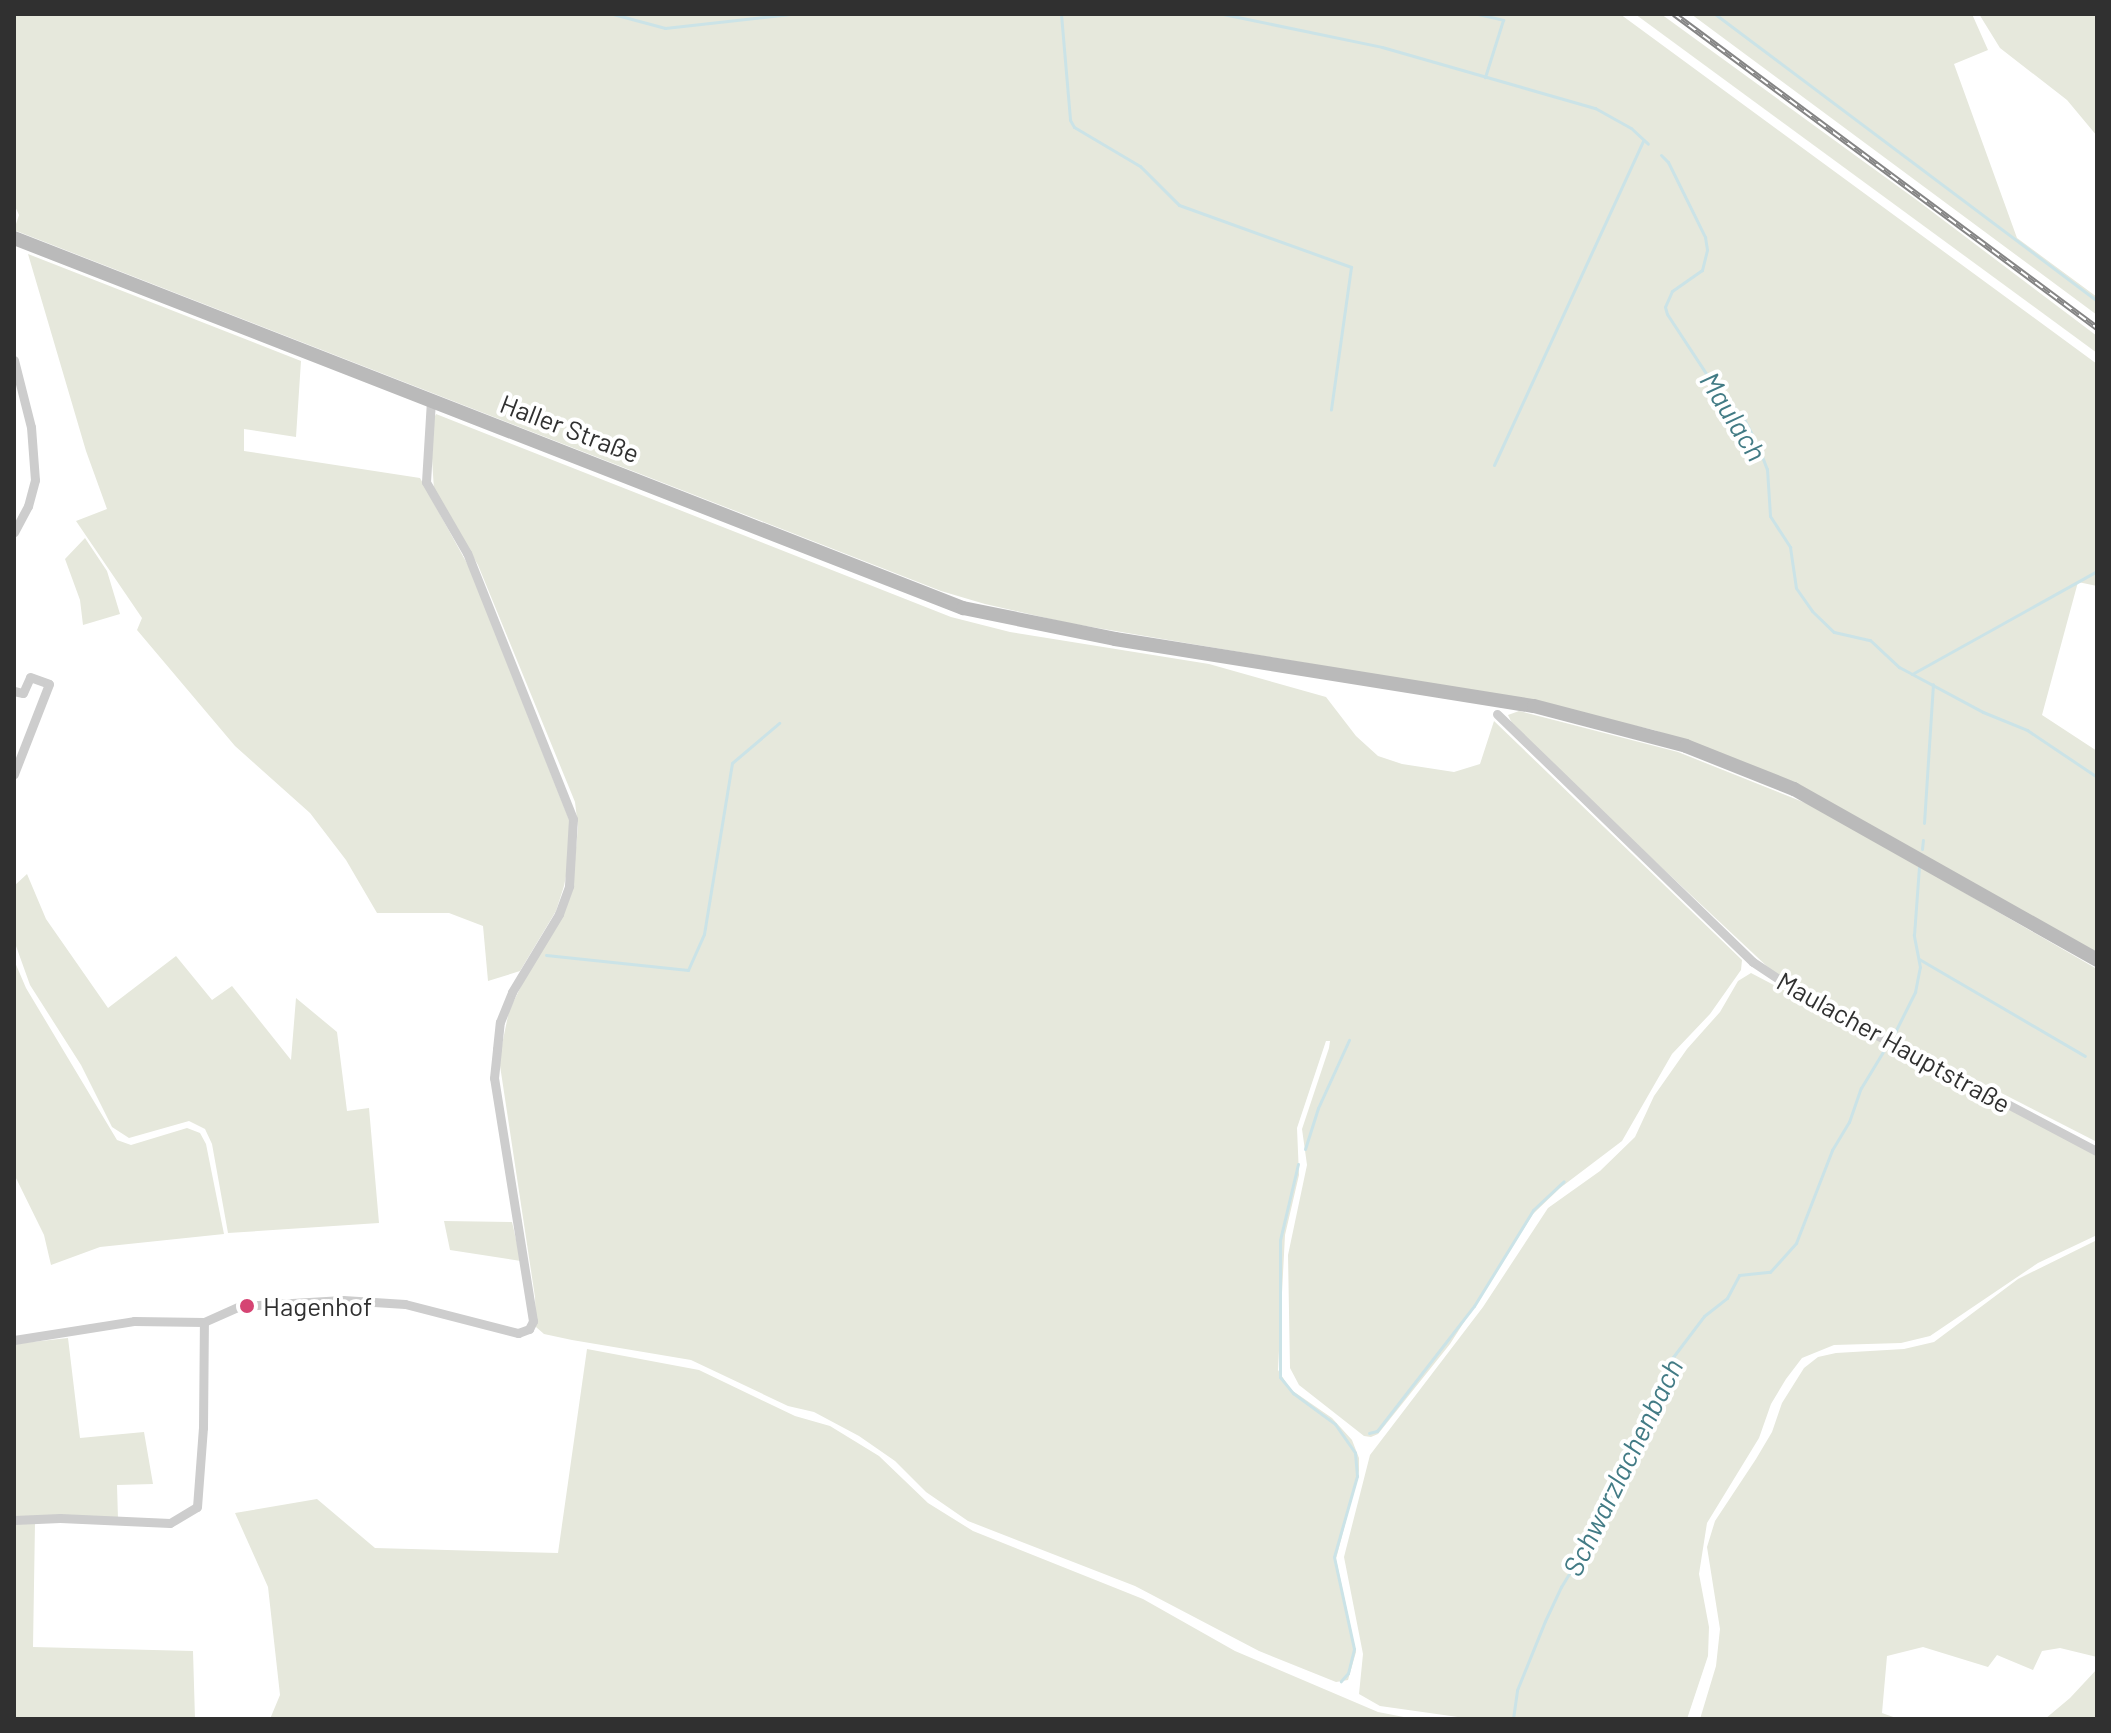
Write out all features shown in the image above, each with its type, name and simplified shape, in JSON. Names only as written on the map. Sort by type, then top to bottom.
[{"type":"main road","name":"Haller Straße","points":[[14,238],[930,596],[987,614],[1115,639],[1534,706],[1686,746],[1794,789],[2097,960]]},
{"type":"street","points":[[14,360],[31,427],[35,480],[28,506],[14,532]]},
{"type":"street","points":[[14,1340],[134,1321],[204,1322],[240,1306],[343,1300],[405,1304],[518,1333],[529,1329],[533,1321],[494,1078],[500,1022],[512,992],[559,914],[569,886],[573,819],[467,553],[426,482],[431,400]]},
{"type":"street","points":[[14,774],[49,684],[30,677],[19,692],[42,701]]},
{"type":"street","name":"Maulacher Hauptstraße","points":[[1497,714],[1753,962],[1812,1001],[2097,1151]]},
{"type":"street","points":[[14,1520],[60,1518],[170,1523],[197,1507],[203,1428],[204,1322]]},
{"type":"shaded area","points":[[14,14],[1620,14],[2097,364],[2097,586],[2078,582],[2042,715],[2097,751],[2097,955],[1733,758],[1654,730],[1507,697],[1068,623],[941,591],[14,230],[19,215],[14,204]]},
{"type":"shaded area","points":[[1635,14],[1661,14],[1918,201],[2097,336],[2097,353]]},
{"type":"shaded area","points":[[1691,14],[1972,14],[1988,50],[1954,64],[2017,238],[2097,297],[2097,315]]},
{"type":"shaded area","points":[[1979,14],[2097,14],[2097,136],[2067,100],[2000,48]]},
{"type":"shaded area","points":[[28,254],[301,361],[296,437],[244,429],[244,451],[420,478],[469,567],[570,822],[570,856],[556,911],[520,971],[488,981],[483,926],[449,913],[377,913],[346,860],[310,813],[235,746],[137,630],[142,618],[76,521],[107,509],[86,451]]},
{"type":"shaded area","points":[[436,414],[951,617],[1010,632],[1209,664],[1326,697],[1356,736],[1378,756],[1402,764],[1454,772],[1480,764],[1494,721],[1742,960],[1741,970],[1710,1014],[1672,1054],[1622,1141],[1560,1188],[1533,1214],[1450,1344],[1378,1434],[1371,1437],[1364,1436],[1299,1385],[1290,1368],[1288,1255],[1307,1165],[1302,1129],[1329,1048],[1330,1041],[1326,1041],[1297,1128],[1299,1175],[1285,1235],[1278,1370],[1290,1389],[1332,1418],[1352,1440],[1359,1458],[1359,1471],[1336,1559],[1356,1652],[1348,1680],[1336,1682],[1259,1651],[1135,1586],[968,1521],[926,1492],[895,1461],[859,1436],[814,1412],[788,1406],[691,1360],[572,1340],[544,1334],[536,1327],[535,1297],[499,1059],[509,1011],[573,879],[578,827],[575,802],[478,565],[434,490],[430,427]]},
{"type":"shaded area","points":[[85,538],[107,571],[120,614],[83,625],[80,600],[65,559]]},
{"type":"shaded area","points":[[1519,711],[1678,752],[1818,808],[2097,969],[2097,1142],[1826,1003],[1772,971],[1516,731],[1508,715]]},
{"type":"shaded area","points":[[27,874],[46,919],[108,1008],[176,956],[212,1000],[232,986],[291,1060],[296,998],[337,1032],[347,1111],[369,1108],[379,1223],[228,1233],[212,1144],[205,1129],[189,1121],[129,1138],[112,1127],[81,1065],[30,985],[16,946],[14,886]]},
{"type":"shaded area","points":[[14,960],[26,988],[117,1140],[131,1145],[187,1128],[200,1133],[206,1144],[224,1234],[100,1247],[51,1265],[44,1235],[14,1174]]},
{"type":"shaded area","points":[[1751,973],[2097,1154],[2097,1235],[2038,1263],[1930,1336],[1901,1343],[1834,1345],[1802,1358],[1771,1404],[1759,1438],[1707,1523],[1699,1574],[1709,1627],[1708,1656],[1687,1719],[1472,1719],[1380,1706],[1359,1694],[1363,1654],[1344,1557],[1370,1455],[1483,1307],[1548,1208],[1600,1171],[1635,1137],[1654,1096],[1687,1049],[1720,1012],[1738,981]]},
{"type":"shaded area","points":[[444,1221],[512,1222],[521,1261],[450,1250]]},
{"type":"shaded area","points":[[2097,1240],[2097,1657],[2060,1648],[2042,1651],[2033,1670],[1997,1655],[1988,1667],[1923,1647],[1887,1656],[1882,1713],[1899,1719],[1700,1719],[1716,1666],[1720,1629],[1707,1547],[1715,1521],[1772,1432],[1782,1403],[1804,1368],[1818,1357],[1836,1353],[1904,1349],[1934,1342],[2018,1279]]},
{"type":"shaded area","points":[[68,1338],[80,1438],[144,1432],[153,1484],[117,1485],[118,1519],[14,1516],[14,1344]]},
{"type":"shaded area","points":[[587,1349],[699,1370],[795,1416],[830,1426],[879,1456],[928,1503],[973,1531],[1143,1599],[1235,1651],[1378,1712],[1414,1719],[270,1719],[280,1695],[268,1587],[235,1513],[317,1499],[375,1548],[558,1553]]},
{"type":"shaded area","points":[[35,1523],[33,1647],[193,1651],[195,1719],[14,1719],[14,1524]]},
{"type":"shaded area","points":[[2097,1669],[2097,1719],[2045,1719],[2070,1698]]},
{"type":"waterway","points":[[613,14],[665,28],[790,14]]},
{"type":"waterway","points":[[1061,14],[1070,120],[1074,127],[1140,166],[1179,205],[1351,267],[1331,410]]},
{"type":"waterway","name":"Maulach","points":[[1223,14],[1382,47],[1595,108],[1631,128],[1648,144]]},
{"type":"waterway","points":[[1478,14],[1503,20],[1485,77]]},
{"type":"waterway","name":"Maulach","points":[[1715,14],[2097,301]]},
{"type":"waterway","points":[[1494,465],[1643,141]]},
{"type":"waterway","name":"Maulach","points":[[1661,155],[1668,162],[1705,237],[1707,250],[1702,270],[1672,291],[1665,307],[1667,314],[1711,381],[1744,419],[1758,446],[1767,469],[1770,516],[1790,547],[1796,588],[1812,611],[1834,632],[1870,640],[1899,667],[1983,712],[2027,730],[2097,777]]},
{"type":"waterway","points":[[1912,674],[2097,571]]},
{"type":"waterway","name":"Schwarzlachenbach","points":[[1924,823],[1933,684]]},
{"type":"waterway","points":[[546,955],[688,970],[704,934],[732,763],[779,723]]},
{"type":"waterway","name":"Schwarzlachenbach","points":[[1922,849],[1923,840]]},
{"type":"waterway","name":"Schwarzlachenbach","points":[[1895,1032],[1915,992],[1920,967],[1914,935],[1919,867]]},
{"type":"waterway","points":[[1919,959],[2085,1056]]},
{"type":"waterway","points":[[1305,1149],[1318,1108],[1349,1040]]},
{"type":"waterway","name":"Schwarzlachenbach","points":[[1513,1719],[1517,1690],[1545,1621],[1561,1587],[1609,1507],[1628,1447],[1673,1357],[1704,1316],[1727,1298],[1739,1275],[1770,1272],[1796,1243],[1832,1150],[1849,1122],[1861,1088],[1887,1045]]},
{"type":"waterway","points":[[1298,1164],[1280,1240],[1280,1377],[1293,1393],[1335,1424],[1355,1453],[1357,1476],[1334,1557],[1354,1649],[1348,1673],[1341,1681]]},
{"type":"waterway","points":[[1369,1433],[1377,1431],[1474,1306],[1533,1210],[1564,1181]]},
{"type":"railway","points":[[1674,14],[2097,328]]},
{"type":"place","name":"Hagenhof","points":[[247,1306]]}]
